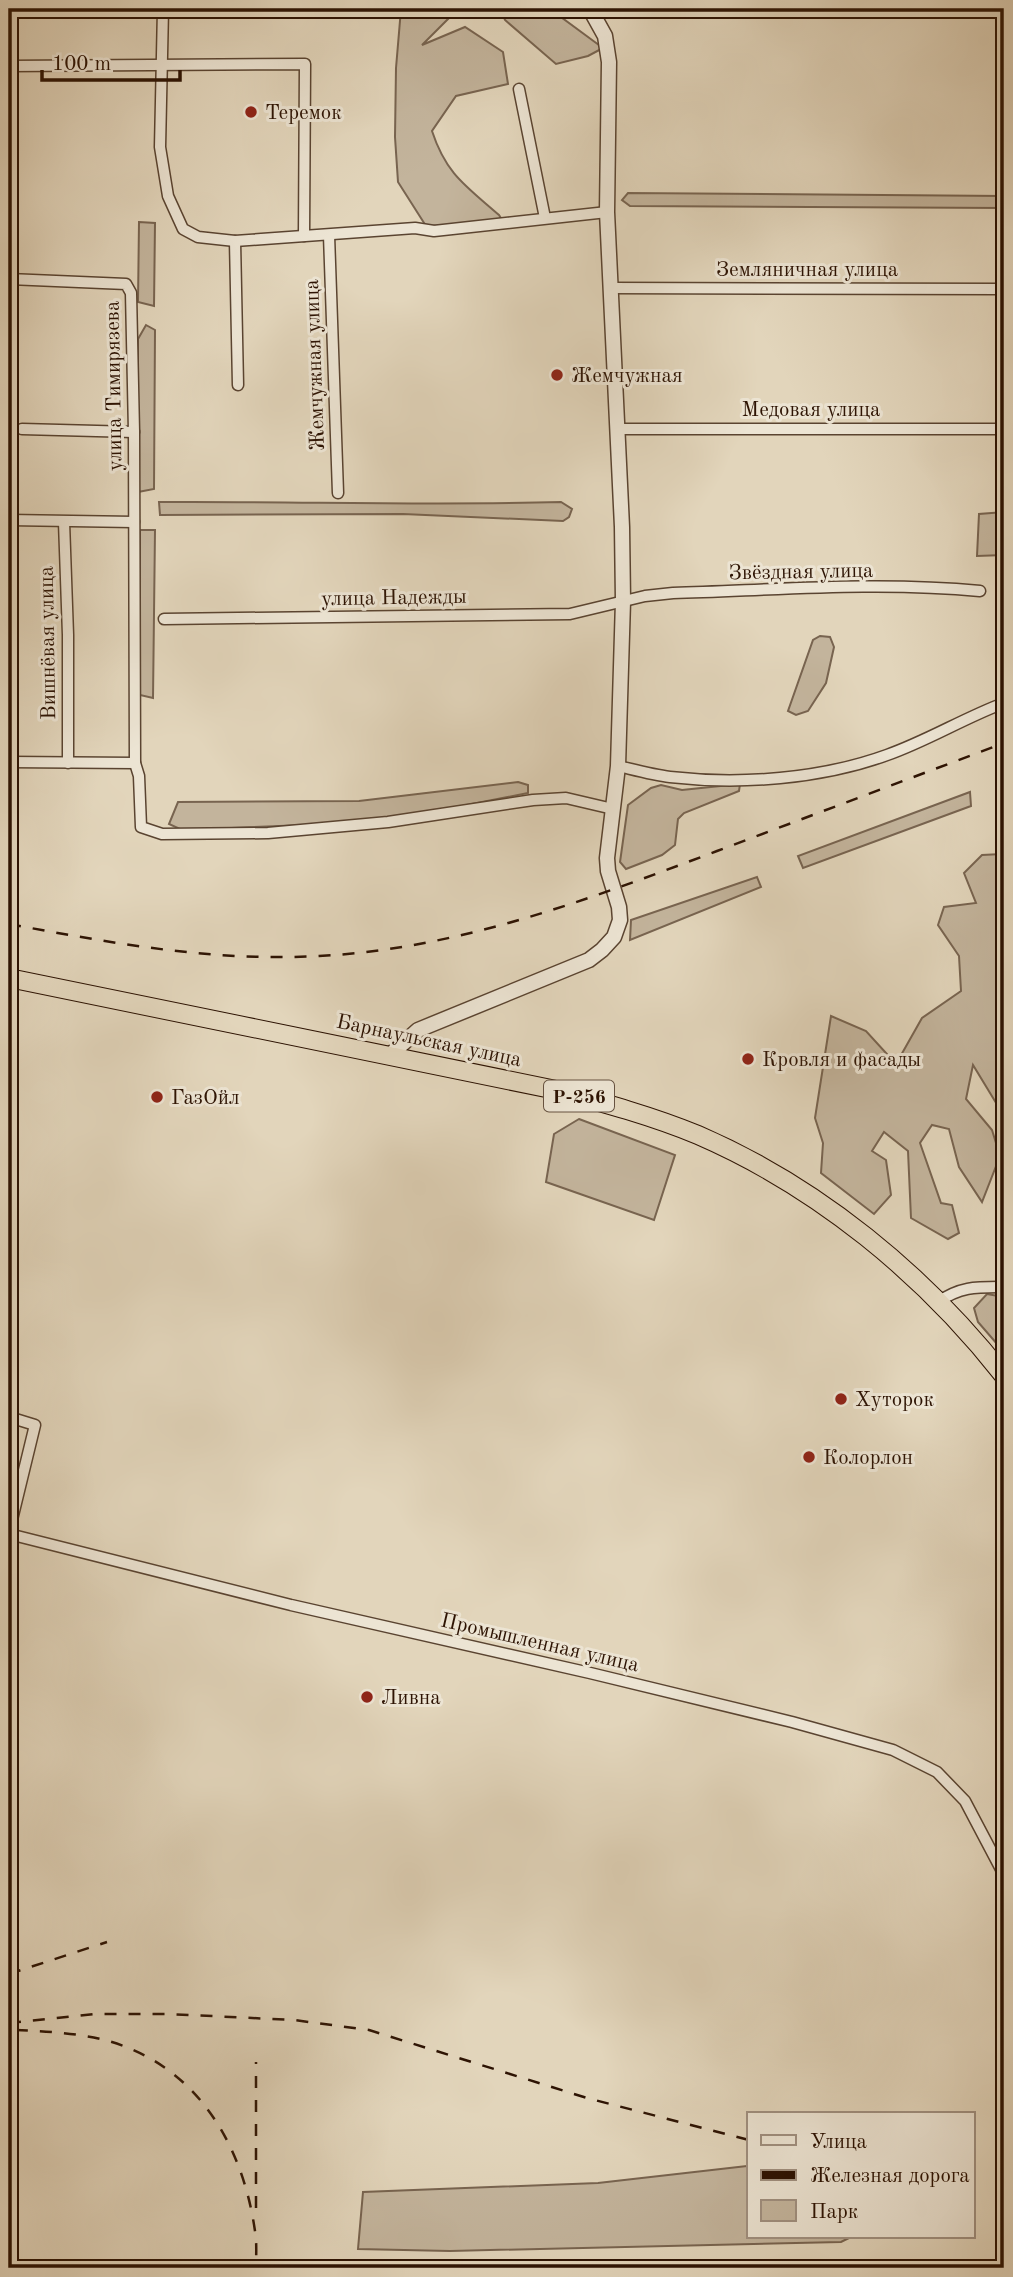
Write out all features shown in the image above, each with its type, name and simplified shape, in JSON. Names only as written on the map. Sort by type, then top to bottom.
[{"type":"highway","name":"Барнаульская улица","points":[[9,978],[499,1077],[611,1104],[698,1136],[759,1166],[828,1210],[884,1252],[939,1302],[981,1346],[1004,1376]]},
{"type":"street","points":[[163,9],[160,147],[168,196],[176,218],[183,229],[198,237],[235,241],[415,228],[434,231],[607,212]]},
{"type":"street","points":[[390,1055],[418,1030],[589,960],[614,937],[620,920],[607,858],[618,766],[623,601],[607,212],[609,62],[605,36],[590,9]]},
{"type":"street","points":[[9,66],[305,64],[304,236]]},
{"type":"street","points":[[519,89],[545,218]]},
{"type":"street","name":"Жемчужная улица","points":[[329,235],[338,493]]},
{"type":"street","points":[[235,241],[238,385]]},
{"type":"street","name":"улица Тимирязева","points":[[9,279],[126,284],[131,293],[135,763],[139,776],[141,827],[162,834],[268,833],[388,822],[533,800],[566,798],[613,809]]},
{"type":"street","name":"Земляничная улица","points":[[611,288],[1004,289]]},
{"type":"street","points":[[22,429],[134,432]]},
{"type":"street","name":"Медовая улица","points":[[618,429],[1004,429]]},
{"type":"street","points":[[9,520],[134,522]]},
{"type":"street","name":"Вишнёвая улица","points":[[64,522],[68,635],[68,763]]},
{"type":"street","name":"Звёздная улица","points":[[623,601],[673,593],[769,590],[944,588],[980,591]]},
{"type":"street","name":"улица Надежды","points":[[164,620],[570,614],[623,601]]},
{"type":"street","points":[[618,766],[670,777],[791,777],[836,769],[888,755],[1004,703]]},
{"type":"street","points":[[9,762],[135,763]]},
{"type":"street","points":[[939,1302],[954,1291],[976,1286],[1004,1287]]},
{"type":"street","points":[[9,1417],[35,1425],[9,1533]]},
{"type":"street","points":[[9,1482],[20,1485]]},
{"type":"street","name":"Промышленная улица","points":[[9,1533],[291,1605],[792,1722],[893,1750],[937,1772],[965,1801],[1004,1875]]},
{"type":"green space","points":[[401,9],[452,9],[452,15],[422,45],[465,27],[503,52],[508,84],[456,96],[432,131],[444,158],[458,178],[502,220],[426,226],[398,182],[395,137],[396,68]]},
{"type":"green space","points":[[500,9],[542,9],[554,12],[603,48],[588,56],[556,64],[505,20]]},
{"type":"green space","points":[[628,193],[1004,196],[1004,208],[630,206],[622,200]]},
{"type":"green space","points":[[139,222],[155,223],[154,306],[138,302]]},
{"type":"green space","points":[[146,325],[155,330],[154,489],[138,492],[138,339]]},
{"type":"green space","points":[[159,502],[561,502],[572,509],[569,517],[563,521],[403,514],[160,515]]},
{"type":"green space","points":[[1004,512],[1004,555],[977,556],[979,514]]},
{"type":"green space","points":[[140,530],[155,530],[153,698],[140,695]]},
{"type":"green space","points":[[820,636],[830,637],[834,647],[826,683],[808,711],[796,715],[788,711],[813,640]]},
{"type":"green space","points":[[518,782],[528,785],[528,793],[380,822],[182,830],[169,824],[178,802],[359,801]]},
{"type":"green space","points":[[740,784],[739,791],[684,813],[678,819],[675,845],[662,855],[626,869],[620,862],[628,805],[651,788],[661,785],[682,790]]},
{"type":"green space","points":[[970,792],[971,806],[803,868],[798,856]]},
{"type":"green space","points":[[1002,854],[1004,1116],[973,1065],[966,1099],[992,1130],[1000,1156],[982,1202],[959,1167],[949,1129],[932,1125],[920,1143],[941,1203],[952,1205],[959,1233],[948,1239],[911,1218],[908,1151],[884,1132],[872,1151],[886,1160],[891,1195],[874,1214],[821,1173],[823,1143],[815,1118],[831,1016],[866,1031],[896,1064],[922,1018],[961,991],[959,956],[938,925],[944,907],[976,903],[964,873],[982,855]]},
{"type":"green space","points":[[757,877],[761,887],[630,940],[631,920]]},
{"type":"green space","points":[[579,1119],[675,1155],[654,1220],[546,1182],[554,1134]]},
{"type":"green space","points":[[987,1294],[1004,1297],[1004,1352],[978,1322],[974,1308]]},
{"type":"green space","points":[[747,2166],[747,2238],[849,2238],[841,2242],[450,2251],[358,2249],[363,2192],[598,2183]]},
{"type":"railway","points":[[9,924],[124,944],[240,956],[319,956],[422,944],[472,933],[571,904],[1004,743]]},
{"type":"railway","points":[[9,1974],[107,1942]]},
{"type":"railway","points":[[9,2023],[94,2014],[168,2014],[294,2020],[369,2030],[587,2098],[747,2139]]},
{"type":"railway","points":[[16,2030],[101,2039],[134,2050],[162,2066],[187,2086],[208,2110],[239,2166],[255,2231],[256,2268]]},
{"type":"railway","points":[[256,2062],[256,2208]]},
{"type":"place","name":"Теремок","points":[[251,112]]},
{"type":"place","name":"Жемчужная","points":[[557,375]]},
{"type":"place","name":"Кровля и фасады","points":[[748,1059]]},
{"type":"place","name":"ГазОйл","points":[[157,1097]]},
{"type":"place","name":"Хуторок","points":[[841,1399]]},
{"type":"place","name":"Колорлон","points":[[809,1457]]},
{"type":"place","name":"Ливна","points":[[367,1697]]}]
